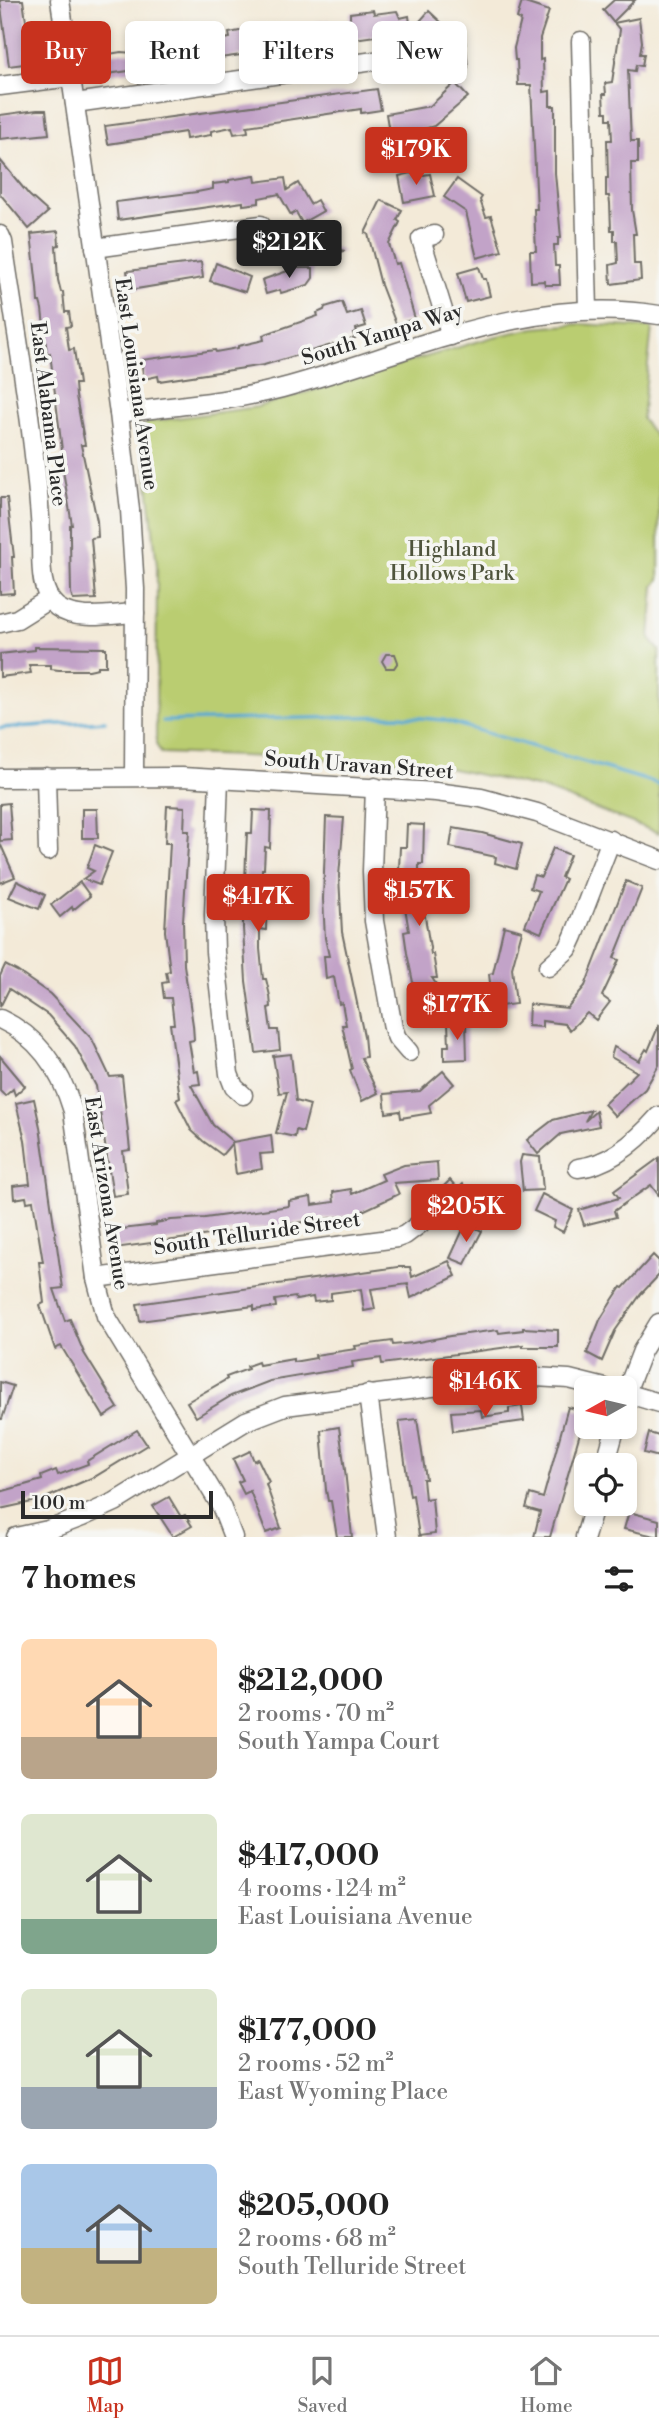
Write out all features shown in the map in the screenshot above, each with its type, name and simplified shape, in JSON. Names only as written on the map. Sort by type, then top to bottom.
[{"type":"street","name":"East Louisiana Avenue","points":[[61,0],[64,21]]},
{"type":"street","points":[[580,41],[588,310]]},
{"type":"street","points":[[75,103],[372,61]]},
{"type":"street","points":[[0,86],[21,83]]},
{"type":"street","name":"East Louisiana Avenue","points":[[72,84],[119,413],[130,510],[135,613],[134,776]]},
{"type":"street","points":[[95,248],[261,225],[262,237]]},
{"type":"street","name":"East Alabama Place","points":[[0,235],[34,465],[43,577],[49,598]]},
{"type":"street","points":[[434,235],[421,239],[451,336]]},
{"type":"street","name":"South Yampa Way","points":[[119,413],[279,388],[451,336],[525,317],[588,310],[624,310],[659,315]]},
{"type":"street","points":[[0,623],[17,619],[49,598],[67,613],[78,615],[135,613]]},
{"type":"street","name":"South Uravan Street","points":[[0,778],[134,776],[409,789],[481,798],[548,817],[659,859]]},
{"type":"street","points":[[46,777],[48,851]]},
{"type":"street","points":[[219,779],[215,952],[229,1074],[234,1087],[243,1095]]},
{"type":"street","points":[[374,787],[374,921],[393,1028],[397,1038],[409,1052]]},
{"type":"street","points":[[548,967],[568,948],[574,936],[611,840]]},
{"type":"street","name":"East Arizona Avenue","points":[[0,1018],[24,1032],[39,1046],[52,1062],[67,1092],[99,1293],[113,1330],[221,1506],[233,1537]]},
{"type":"street","points":[[578,1168],[603,1163],[659,1116]]},
{"type":"street","name":"South Telluride Street","points":[[96,1278],[397,1238],[421,1223]]},
{"type":"street","points":[[632,1376],[642,1351],[659,1323]]},
{"type":"street","points":[[16,1537],[48,1530],[115,1502],[261,1414],[285,1406],[518,1376],[574,1380]]},
{"type":"street","points":[[368,1394],[387,1537]]},
{"type":"street","points":[[637,1397],[659,1403]]},
{"type":"street","points":[[585,1537],[591,1516]]},
{"type":"green space","name":"Highland Hollows Park","points":[[579,324],[652,328],[642,419],[659,442],[659,580],[654,586],[650,639],[659,650],[659,833],[541,788],[425,763],[161,753],[156,744],[157,566],[142,429],[148,422],[257,407],[493,337],[534,328]]},
{"type":"building","points":[[0,0],[23,0],[26,21],[21,21],[21,64],[9,66]]},
{"type":"building","points":[[614,0],[635,0],[613,22],[603,10]]},
{"type":"building","points":[[522,2],[549,11],[540,38],[540,60],[543,59],[544,92],[550,91],[550,106],[555,106],[555,173],[561,238],[558,238],[558,245],[554,245],[555,266],[559,266],[560,285],[545,285],[544,281],[531,282],[530,251],[536,251],[534,209],[537,209],[531,85],[518,85],[514,48],[521,20],[517,18]]},
{"type":"building","points":[[397,11],[400,18],[409,16],[410,21],[372,21],[372,37],[358,38],[358,21],[343,21],[350,20],[350,13]]},
{"type":"building","points":[[429,11],[440,21],[420,21]]},
{"type":"building","points":[[639,18],[642,42],[640,54],[644,54],[642,66],[636,65],[635,71],[628,70],[631,141],[638,141],[638,163],[631,163],[632,210],[636,234],[633,234],[634,264],[640,264],[641,280],[611,284],[610,265],[618,263],[617,241],[614,241],[614,230],[611,230],[609,196],[606,196],[607,140],[612,140],[611,119],[607,119],[607,112],[604,112],[603,94],[606,94],[605,83],[612,82],[620,30],[614,23]]},
{"type":"building","points":[[239,31],[239,55],[225,57],[225,39],[230,38],[229,33]]},
{"type":"building","points":[[125,52],[125,71],[111,73],[111,54]]},
{"type":"building","points":[[454,84],[468,97],[434,126],[401,136],[400,130],[389,132],[386,114],[430,106]]},
{"type":"building","points":[[377,89],[381,110],[361,113],[361,109],[247,126],[248,132],[234,134],[232,127],[211,131],[211,135],[186,139],[185,132],[108,144],[105,126]]},
{"type":"building","points":[[46,110],[49,134],[0,139],[0,115]]},
{"type":"building","points":[[0,160],[29,195],[48,212],[29,229],[0,194]]},
{"type":"building","points":[[416,172],[417,176],[430,174],[435,196],[404,202],[399,176]]},
{"type":"building","points":[[255,176],[256,182],[285,178],[287,190],[298,183],[310,204],[317,200],[323,211],[302,223],[296,212],[291,215],[279,194],[259,198],[259,203],[243,205],[243,202],[118,220],[116,202],[197,192],[213,189],[213,184]]},
{"type":"building","points":[[457,179],[482,197],[480,200],[486,217],[491,216],[502,251],[477,258],[466,212],[444,197]]},
{"type":"building","points":[[381,200],[402,210],[397,220],[400,222],[389,244],[395,264],[399,263],[415,319],[396,324],[381,285],[368,234],[365,233]]},
{"type":"building","points":[[306,227],[323,232],[320,245],[345,251],[298,258]]},
{"type":"building","points":[[58,231],[58,280],[63,292],[65,312],[69,312],[71,326],[66,327],[69,350],[74,349],[79,384],[75,384],[76,396],[85,445],[81,445],[97,521],[98,537],[91,538],[96,599],[73,600],[71,593],[72,525],[61,458],[50,353],[47,354],[42,309],[38,302],[31,234]]},
{"type":"building","points":[[201,262],[203,278],[130,290],[127,271]]},
{"type":"building","points":[[216,263],[250,277],[245,292],[210,281]]},
{"type":"building","points":[[479,267],[483,279],[486,279],[490,296],[466,302],[458,273]]},
{"type":"building","points":[[296,268],[313,268],[313,278],[308,285],[281,293],[280,290],[266,294],[262,280]]},
{"type":"building","points":[[342,302],[347,315],[361,311],[366,326],[356,329],[357,332],[353,333],[355,338],[264,365],[159,381],[158,376],[144,379],[141,360],[238,348],[264,340],[263,335],[318,316],[317,313],[325,307]]},
{"type":"building","points":[[0,498],[7,498],[14,557],[14,593],[0,594]]},
{"type":"building","points":[[35,647],[106,648],[106,666],[89,670],[59,670],[51,669],[51,665],[29,665],[31,673],[0,677],[0,654],[35,650]]},
{"type":"building","points":[[386,654],[395,654],[398,662],[394,668],[386,668],[382,661]]},
{"type":"building","points":[[9,803],[12,840],[0,841],[0,804]]},
{"type":"building","points":[[167,806],[185,807],[184,831],[189,831],[183,921],[184,965],[194,1040],[189,1041],[194,1072],[198,1071],[200,1084],[191,1085],[213,1125],[233,1142],[271,1135],[273,1153],[260,1154],[262,1169],[236,1174],[232,1143],[222,1155],[203,1141],[191,1130],[176,1100],[180,1098],[170,1024],[174,1024],[171,998],[164,998],[162,983],[168,982],[166,972],[170,971],[165,931],[170,843],[165,843]]},
{"type":"building","points":[[82,809],[97,809],[98,838],[82,838]]},
{"type":"building","points":[[253,810],[271,811],[270,848],[265,847],[262,869],[261,893],[267,893],[266,930],[260,929],[260,949],[263,979],[266,979],[270,996],[271,1007],[268,1008],[271,1030],[278,1030],[280,1050],[256,1053],[246,981],[243,928],[243,915],[248,915],[250,884],[245,884],[247,833],[252,833]]},
{"type":"building","points":[[326,817],[344,818],[339,876],[342,932],[364,1036],[366,1057],[361,1058],[378,1093],[362,1101],[350,1070],[352,1069],[342,1025],[346,1025],[342,1003],[339,1004],[334,977],[326,979],[324,956],[329,956],[323,899]]},
{"type":"building","points":[[407,824],[424,825],[423,864],[419,864],[419,871],[415,871],[416,899],[422,898],[437,978],[432,978],[447,1001],[442,1004],[449,1016],[435,1025],[416,997],[404,932],[409,931],[403,896],[400,896],[399,869],[400,847],[406,847]]},
{"type":"building","points":[[453,828],[522,844],[516,869],[495,863],[496,857],[450,847]]},
{"type":"building","points":[[0,843],[15,877],[0,883]]},
{"type":"building","points":[[95,845],[112,852],[99,885],[83,879],[94,871],[87,868]]},
{"type":"building","points":[[553,848],[570,855],[561,877],[565,879],[541,933],[525,926],[539,891],[530,888],[534,875],[541,877]]},
{"type":"building","points":[[17,881],[45,895],[39,909],[9,897]]},
{"type":"building","points":[[626,881],[642,888],[614,958],[619,960],[602,996],[610,1002],[596,1020],[587,1013],[570,1030],[565,1024],[542,1021],[542,1027],[528,1026],[529,1004],[567,1008],[585,986]]},
{"type":"building","points":[[80,882],[90,896],[60,917],[51,905]]},
{"type":"building","points":[[504,926],[522,931],[512,968],[516,1004],[493,1007],[489,974],[493,973]]},
{"type":"building","points":[[5,965],[50,994],[92,1039],[110,1077],[122,1076],[130,1150],[123,1151],[128,1194],[113,1196],[96,1086],[75,1046],[48,1015],[9,989],[0,1007],[0,976]]},
{"type":"building","points":[[466,1022],[467,1059],[444,1060],[444,1046],[449,1046],[448,1023]]},
{"type":"building","points":[[659,1025],[659,1065],[645,1089],[615,1116],[604,1104],[637,1072],[611,1057],[614,1047],[639,1061],[646,1049],[648,1051]]},
{"type":"building","points":[[291,1054],[296,1101],[310,1105],[303,1132],[296,1130],[295,1137],[276,1133],[287,1092],[279,1093],[273,1056]]},
{"type":"building","points":[[0,1056],[25,1086],[15,1095],[13,1089],[5,1096],[0,1091]]},
{"type":"building","points":[[443,1071],[454,1084],[429,1105],[431,1113],[401,1118],[400,1111],[386,1113],[384,1094],[420,1091]]},
{"type":"building","points":[[34,1099],[63,1288],[54,1289],[65,1321],[70,1319],[84,1353],[118,1408],[104,1417],[61,1346],[55,1349],[40,1305],[44,1303],[39,1262],[43,1262],[33,1201],[27,1202],[26,1197],[14,1199],[13,1186],[30,1184],[25,1140],[16,1103]]},
{"type":"building","points":[[591,1110],[585,1121],[596,1111],[599,1126],[561,1134],[538,1154],[527,1140],[553,1120]]},
{"type":"building","points":[[522,1155],[540,1157],[543,1190],[523,1191],[520,1162]]},
{"type":"building","points":[[659,1158],[659,1196],[651,1185],[614,1211],[616,1217],[584,1225],[579,1210],[619,1198],[614,1191]]},
{"type":"building","points":[[437,1162],[438,1180],[394,1183],[399,1194],[354,1215],[115,1248],[112,1230],[289,1206],[289,1201],[311,1197],[312,1205],[334,1202],[333,1192],[351,1189],[352,1194],[384,1180],[381,1174],[404,1165]]},
{"type":"building","points":[[450,1180],[458,1189],[463,1184],[469,1192],[465,1196],[474,1206],[460,1219],[440,1194],[440,1190]]},
{"type":"building","points":[[542,1194],[573,1210],[563,1232],[553,1227],[555,1221],[534,1211]]},
{"type":"building","points":[[466,1223],[482,1231],[465,1264],[450,1258]]},
{"type":"building","points":[[653,1255],[659,1261],[659,1275],[641,1294],[615,1331],[602,1361],[587,1353],[600,1320],[621,1287],[623,1288]]},
{"type":"building","points":[[449,1261],[456,1276],[411,1298],[408,1284],[371,1289],[375,1309],[364,1311],[361,1289],[331,1293],[331,1300],[314,1302],[313,1297],[296,1300],[295,1297],[275,1300],[276,1307],[254,1310],[254,1306],[140,1321],[137,1304],[398,1267],[410,1267],[412,1277]]},
{"type":"building","points":[[523,1328],[558,1330],[558,1347],[523,1345],[382,1364],[381,1358],[352,1362],[353,1367],[270,1381],[231,1396],[196,1417],[187,1402],[227,1379],[226,1377],[258,1362],[259,1365],[293,1359],[293,1362],[316,1358],[315,1355],[356,1349],[355,1346],[392,1341],[393,1345],[413,1343]]},
{"type":"building","points":[[0,1382],[13,1386],[2,1419],[0,1419]]},
{"type":"building","points":[[522,1406],[524,1421],[453,1431],[451,1412],[481,1410],[482,1417],[509,1413],[509,1408]]},
{"type":"building","points":[[568,1407],[574,1409],[574,1439],[578,1439],[550,1537],[534,1537],[540,1512],[526,1508],[530,1494],[543,1498]]},
{"type":"building","points":[[417,1419],[426,1479],[423,1479],[425,1499],[432,1498],[435,1534],[419,1536],[399,1421]]},
{"type":"building","points":[[339,1427],[352,1537],[337,1537],[331,1501],[328,1501],[326,1490],[321,1430]]},
{"type":"building","points":[[137,1430],[147,1445],[96,1476],[41,1500],[0,1509],[0,1492],[42,1480],[41,1476],[56,1470],[58,1475],[88,1464],[87,1461]]},
{"type":"building","points":[[649,1433],[659,1436],[659,1457],[644,1453]]},
{"type":"building","points":[[250,1451],[254,1461],[258,1459],[269,1482],[266,1484],[281,1528],[266,1533],[250,1491],[244,1494],[238,1482],[243,1480],[233,1459]]},
{"type":"building","points":[[169,1497],[181,1517],[185,1515],[192,1526],[173,1537],[153,1506]]},
{"type":"building","points":[[637,1514],[659,1520],[659,1537],[624,1529],[628,1516]]},
{"type":"waterway","points":[[163,721],[399,716],[443,720],[659,784]]},
{"type":"waterway","points":[[0,728],[105,721]]}]
